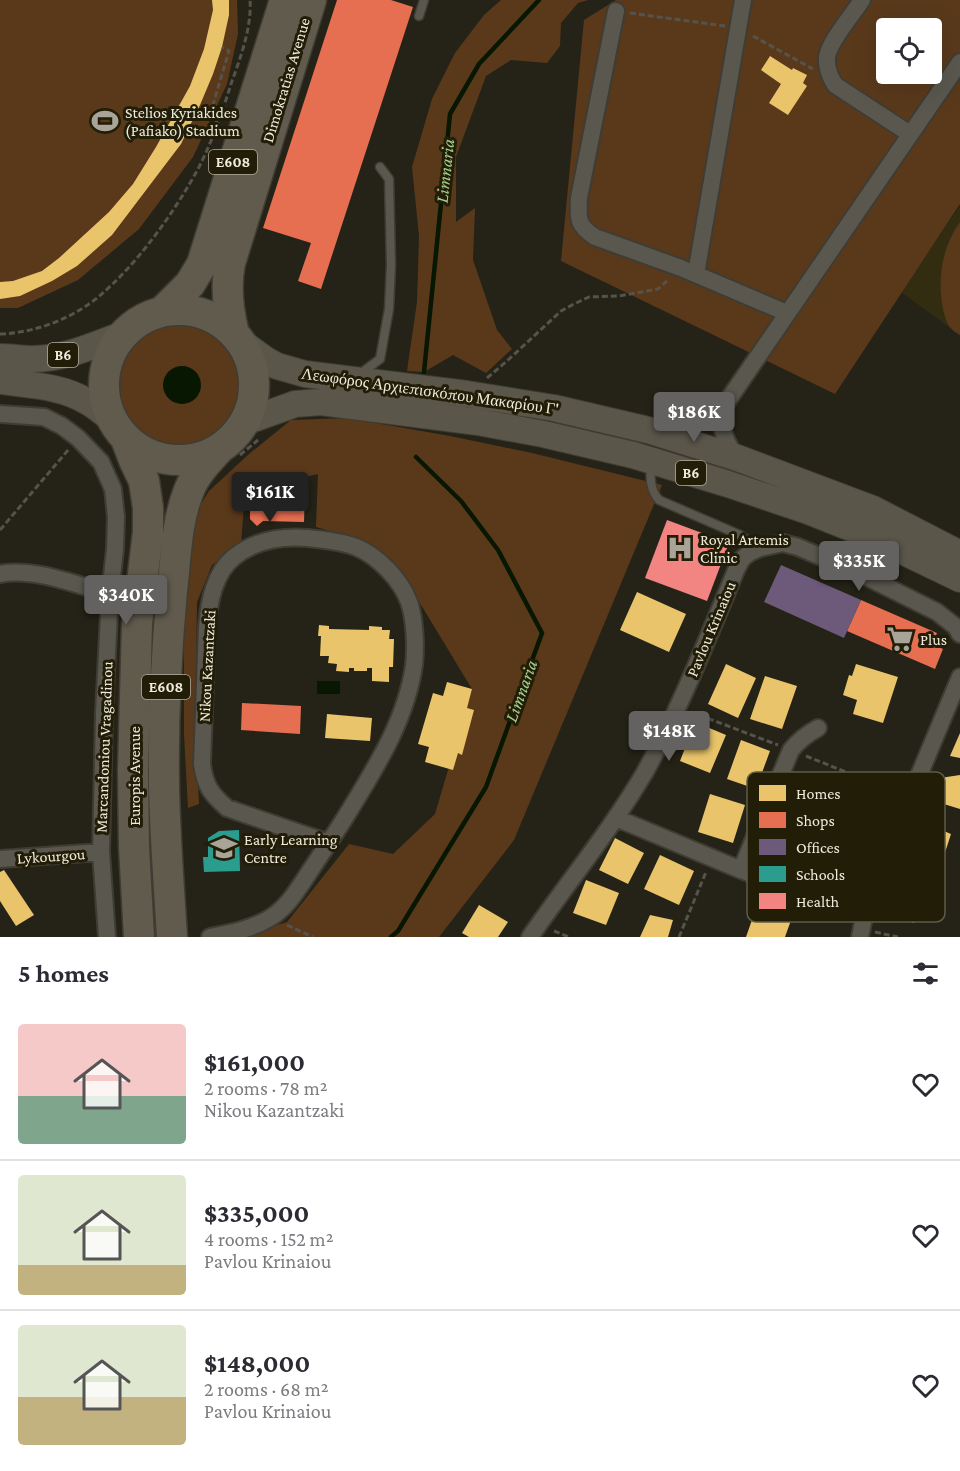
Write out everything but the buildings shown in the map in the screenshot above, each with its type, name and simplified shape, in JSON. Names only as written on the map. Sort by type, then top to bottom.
[{"type":"highway","name":"Dimokratias Avenue","points":[[162,312],[190,284],[201,264],[285,0]]},
{"type":"highway","name":"Dimokratias Avenue","points":[[238,338],[228,301],[230,263],[311,0]]},
{"type":"highway","name":"E608","points":[[185,310],[200,313],[221,322],[238,338],[251,362],[255,385],[251,408],[253,430],[234,437],[227,454],[176,460],[141,450],[119,429],[105,398],[104,375],[111,353],[124,334],[138,322],[162,312],[185,310]]},
{"type":"highway","name":"Europis Avenue","points":[[119,429],[144,481],[148,508],[148,532],[137,624],[133,770],[134,847],[140,937]]},
{"type":"highway","name":"Europis Avenue","points":[[172,937],[164,789],[164,722],[169,624],[178,535],[183,507],[195,478],[203,466],[227,454]]},
{"type":"main road","name":"B6","points":[[0,357],[33,359],[58,356],[124,334]]},
{"type":"main road","name":"Λεωφόρος Αρχιεπισκόπου Μακαρίου Γ'","points":[[238,338],[277,366],[305,374],[467,394],[554,408],[648,430],[735,457],[873,509],[960,554]]},
{"type":"main road","name":"B6","points":[[0,381],[58,389],[74,395],[89,402],[119,429]]},
{"type":"main road","name":"Λεωφόρος Αρχιεπισκόπου Μακαρίου Γ'","points":[[253,430],[295,404],[321,402],[478,422],[543,434],[651,461],[808,511],[873,537],[960,579]]},
{"type":"street","points":[[688,271],[743,0]]},
{"type":"street","points":[[862,0],[831,46],[827,57],[831,79],[835,85],[910,134]]},
{"type":"street","points":[[616,11],[579,198],[580,224],[584,230],[595,237],[688,271],[788,313]]},
{"type":"street","points":[[648,430],[686,428],[708,418],[724,406],[960,62]]},
{"type":"street","points":[[724,406],[722,429],[735,457]]},
{"type":"street","name":"Marcandoniou Vragadinou","points":[[0,414],[44,417],[62,426],[78,438],[101,462],[113,489],[116,528],[104,713],[101,852],[107,937]]},
{"type":"street","name":"Nikou Kazantzaki","points":[[210,937],[237,932],[271,918],[291,899],[329,843],[390,740],[405,702],[414,664],[414,628],[409,602],[396,580],[379,561],[357,548],[334,541],[294,537],[266,541],[233,557],[213,590],[208,608],[202,764],[204,778],[215,798],[227,808],[329,843]]},
{"type":"street","points":[[760,548],[783,543],[861,573],[937,612],[956,627],[960,634]]},
{"type":"street","name":"Pavlou Krinaiou","points":[[530,937],[616,818],[644,772],[679,707],[737,568],[742,559],[760,548]]},
{"type":"street","points":[[0,574],[36,573],[110,594]]},
{"type":"street","points":[[921,772],[960,677]]},
{"type":"street","points":[[782,772],[797,742],[818,728]]},
{"type":"street","points":[[616,818],[747,873]]},
{"type":"street","name":"Lykourgou","points":[[0,859],[101,852]]},
{"type":"street","points":[[741,870],[747,856]]},
{"type":"lane","points":[[418,16],[424,0]]},
{"type":"lane","points":[[352,380],[380,359],[388,309],[391,265],[389,178],[380,167]]},
{"type":"lane","points":[[651,461],[650,479],[654,494],[659,500],[740,535],[760,548]]},
{"type":"path","points":[[0,334],[29,331],[51,323],[96,299],[144,249],[170,215],[198,168],[218,124],[242,53],[251,11],[250,0]]},
{"type":"path","points":[[218,124],[212,108],[229,51],[222,47]]},
{"type":"path","points":[[467,394],[561,312],[588,297],[619,296],[658,290],[688,271]]},
{"type":"path","points":[[227,454],[253,430]]},
{"type":"path","points":[[0,530],[78,438]]},
{"type":"path","points":[[679,937],[712,858]]},
{"type":"path","points":[[271,918],[313,937]]},
{"type":"path","points":[[862,928],[898,937]]},
{"type":"shaded area","name":"Stelios Kyriakides (Pafiako) Stadium","points":[[0,0],[237,0],[238,34],[227,84],[193,157],[139,229],[78,280],[18,308],[0,308]]},
{"type":"shaded area","points":[[501,0],[588,0],[578,3],[561,23],[560,46],[547,63],[511,60],[486,76],[456,157],[456,222],[475,208],[473,260],[497,330],[512,349],[486,373],[453,355],[424,372],[407,371],[417,302],[419,236],[412,167],[432,99],[455,53],[484,15]]},
{"type":"shaded area","points":[[616,0],[960,0],[960,204],[835,394],[561,261],[584,20]]},
{"type":"shaded area","points":[[960,206],[960,335],[901,292]]},
{"type":"shaded area","points":[[960,222],[960,335],[950,327],[946,319],[941,284],[942,265],[947,247]]},
{"type":"shaded area","points":[[180,320],[204,325],[225,339],[239,360],[244,384],[239,408],[225,429],[204,443],[180,448],[156,443],[135,429],[121,408],[116,384],[121,360],[135,339],[156,325]]},
{"type":"shaded area","points":[[182,366],[196,371],[201,385],[196,399],[182,404],[168,399],[163,385],[168,371]]},
{"type":"shaded area","points":[[347,418],[532,453],[662,485],[514,840],[439,937],[240,937],[287,922],[349,844],[393,854],[435,814],[472,689],[391,559],[363,540],[316,527],[318,474],[245,492],[241,544],[212,565],[197,602],[195,724],[199,804],[188,808],[184,734],[184,621],[196,512],[209,491],[291,420]]},
{"type":"shaded area","points":[[317,681],[340,681],[340,694],[317,694]]},
{"type":"waterway","name":"Limnaria","points":[[424,372],[450,114],[479,64],[539,0]]},
{"type":"waterway","name":"Limnaria","points":[[391,937],[398,931],[486,787],[542,633],[498,550],[461,501],[416,457]]},
{"type":"place","name":"Stelios Kyriakides (Pafiako) Stadium","points":[[105,121]]},
{"type":"place","name":"Royal Artemis Clinic","points":[[680,548]]},
{"type":"place","name":"Plus","points":[[900,639]]},
{"type":"place","name":"Early Learning Centre","points":[[224,848]]}]
